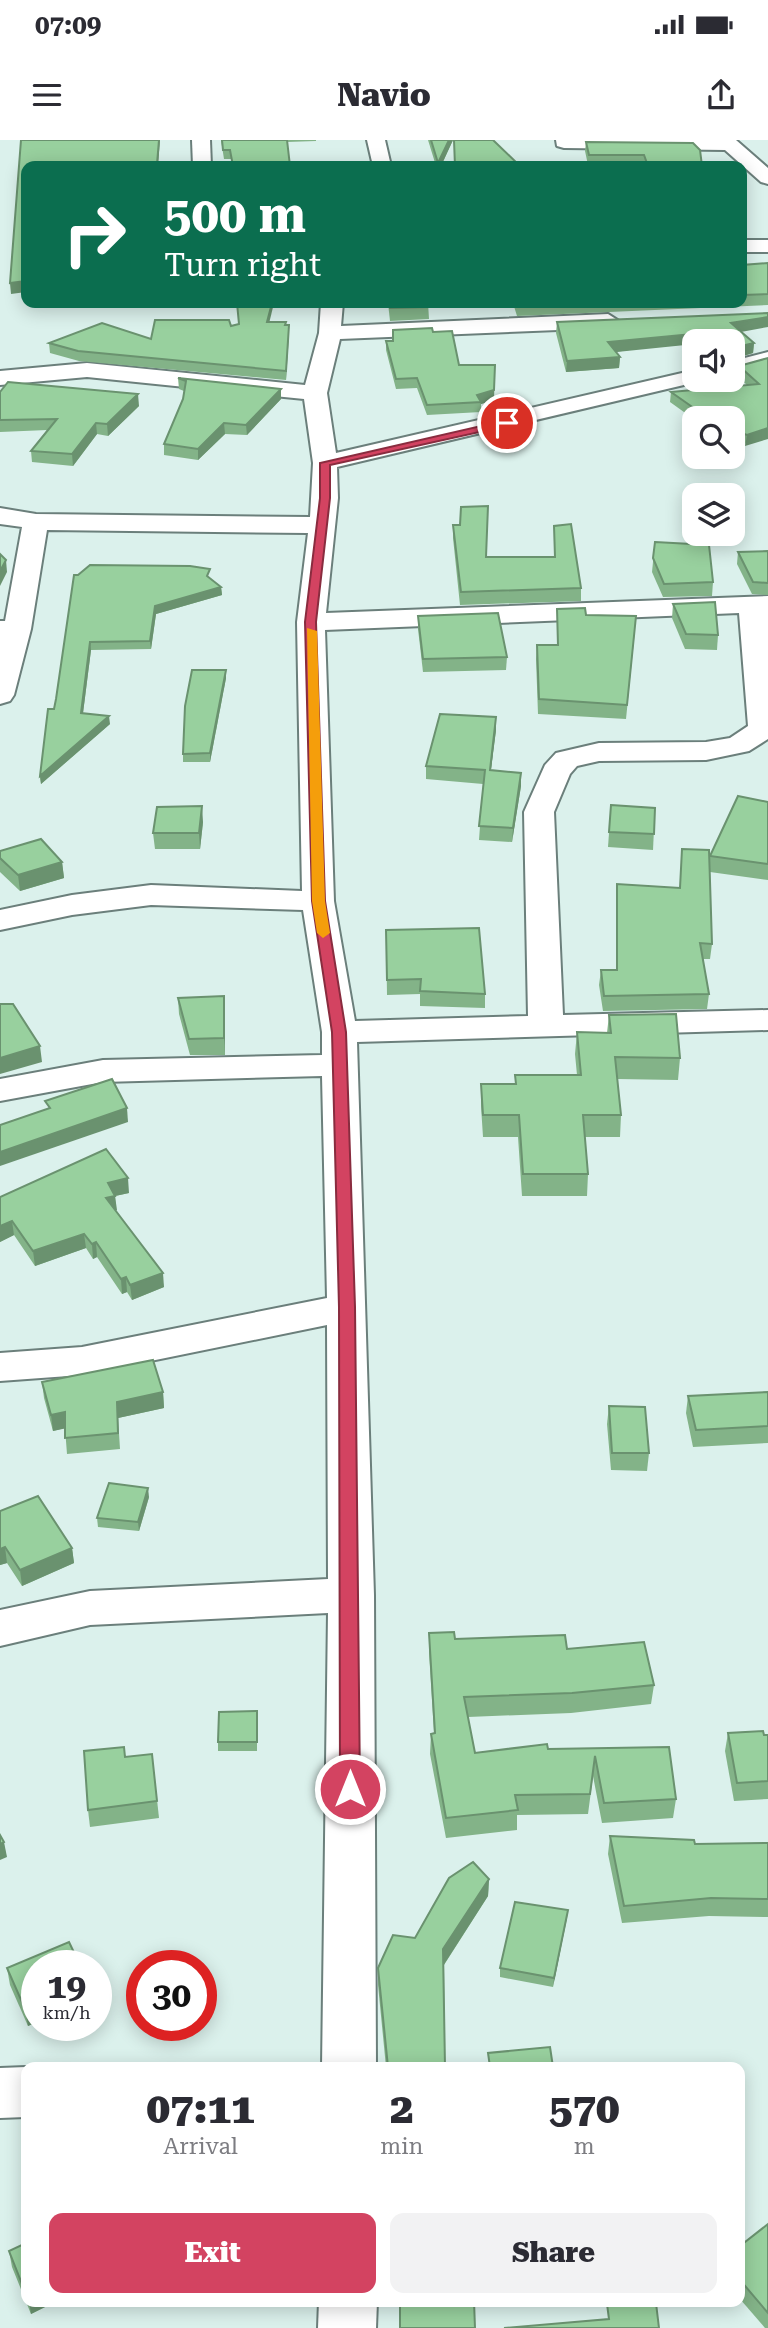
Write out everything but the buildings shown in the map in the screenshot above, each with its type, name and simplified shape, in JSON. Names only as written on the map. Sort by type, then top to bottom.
[{"type":"street","points":[[201,140],[202,161]]},
{"type":"street","points":[[376,140],[381,161]]},
{"type":"street","points":[[571,161],[564,141],[721,143],[736,146],[757,144]]},
{"type":"street","points":[[736,146],[768,178]]},
{"type":"street","points":[[747,246],[768,246]]},
{"type":"street","points":[[349,2062],[351,1595],[347,1307],[339,1049],[318,901],[311,622],[325,498],[325,463],[315,393],[331,318],[631,320]]},
{"type":"street","points":[[745,365],[768,359]]},
{"type":"street","points":[[0,378],[87,370],[315,393]]},
{"type":"street","points":[[325,463],[682,380]]},
{"type":"street","points":[[0,516],[36,522],[320,525]]},
{"type":"street","points":[[0,695],[8,629],[36,522]]},
{"type":"street","points":[[311,622],[760,604],[763,729],[739,744],[706,751],[599,752],[567,759],[556,771],[540,812],[546,1027]]},
{"type":"street","points":[[0,920],[72,905],[151,895],[318,901]]},
{"type":"street","points":[[0,1090],[103,1071],[546,1027],[768,1020]]},
{"type":"street","points":[[0,1367],[82,1361],[347,1307]]},
{"type":"street","points":[[0,1628],[90,1608],[351,1595]]},
{"type":"street","points":[[0,2093],[21,2092]]},
{"type":"street","points":[[347,2328],[348,2307]]},
{"type":"slow traffic","points":[[311,631],[318,901],[323,933]]},
{"type":"route","points":[[350,1789],[351,1595],[347,1307],[340,1143],[339,1032],[318,901],[311,622],[325,498],[325,463],[507,423]]}]
